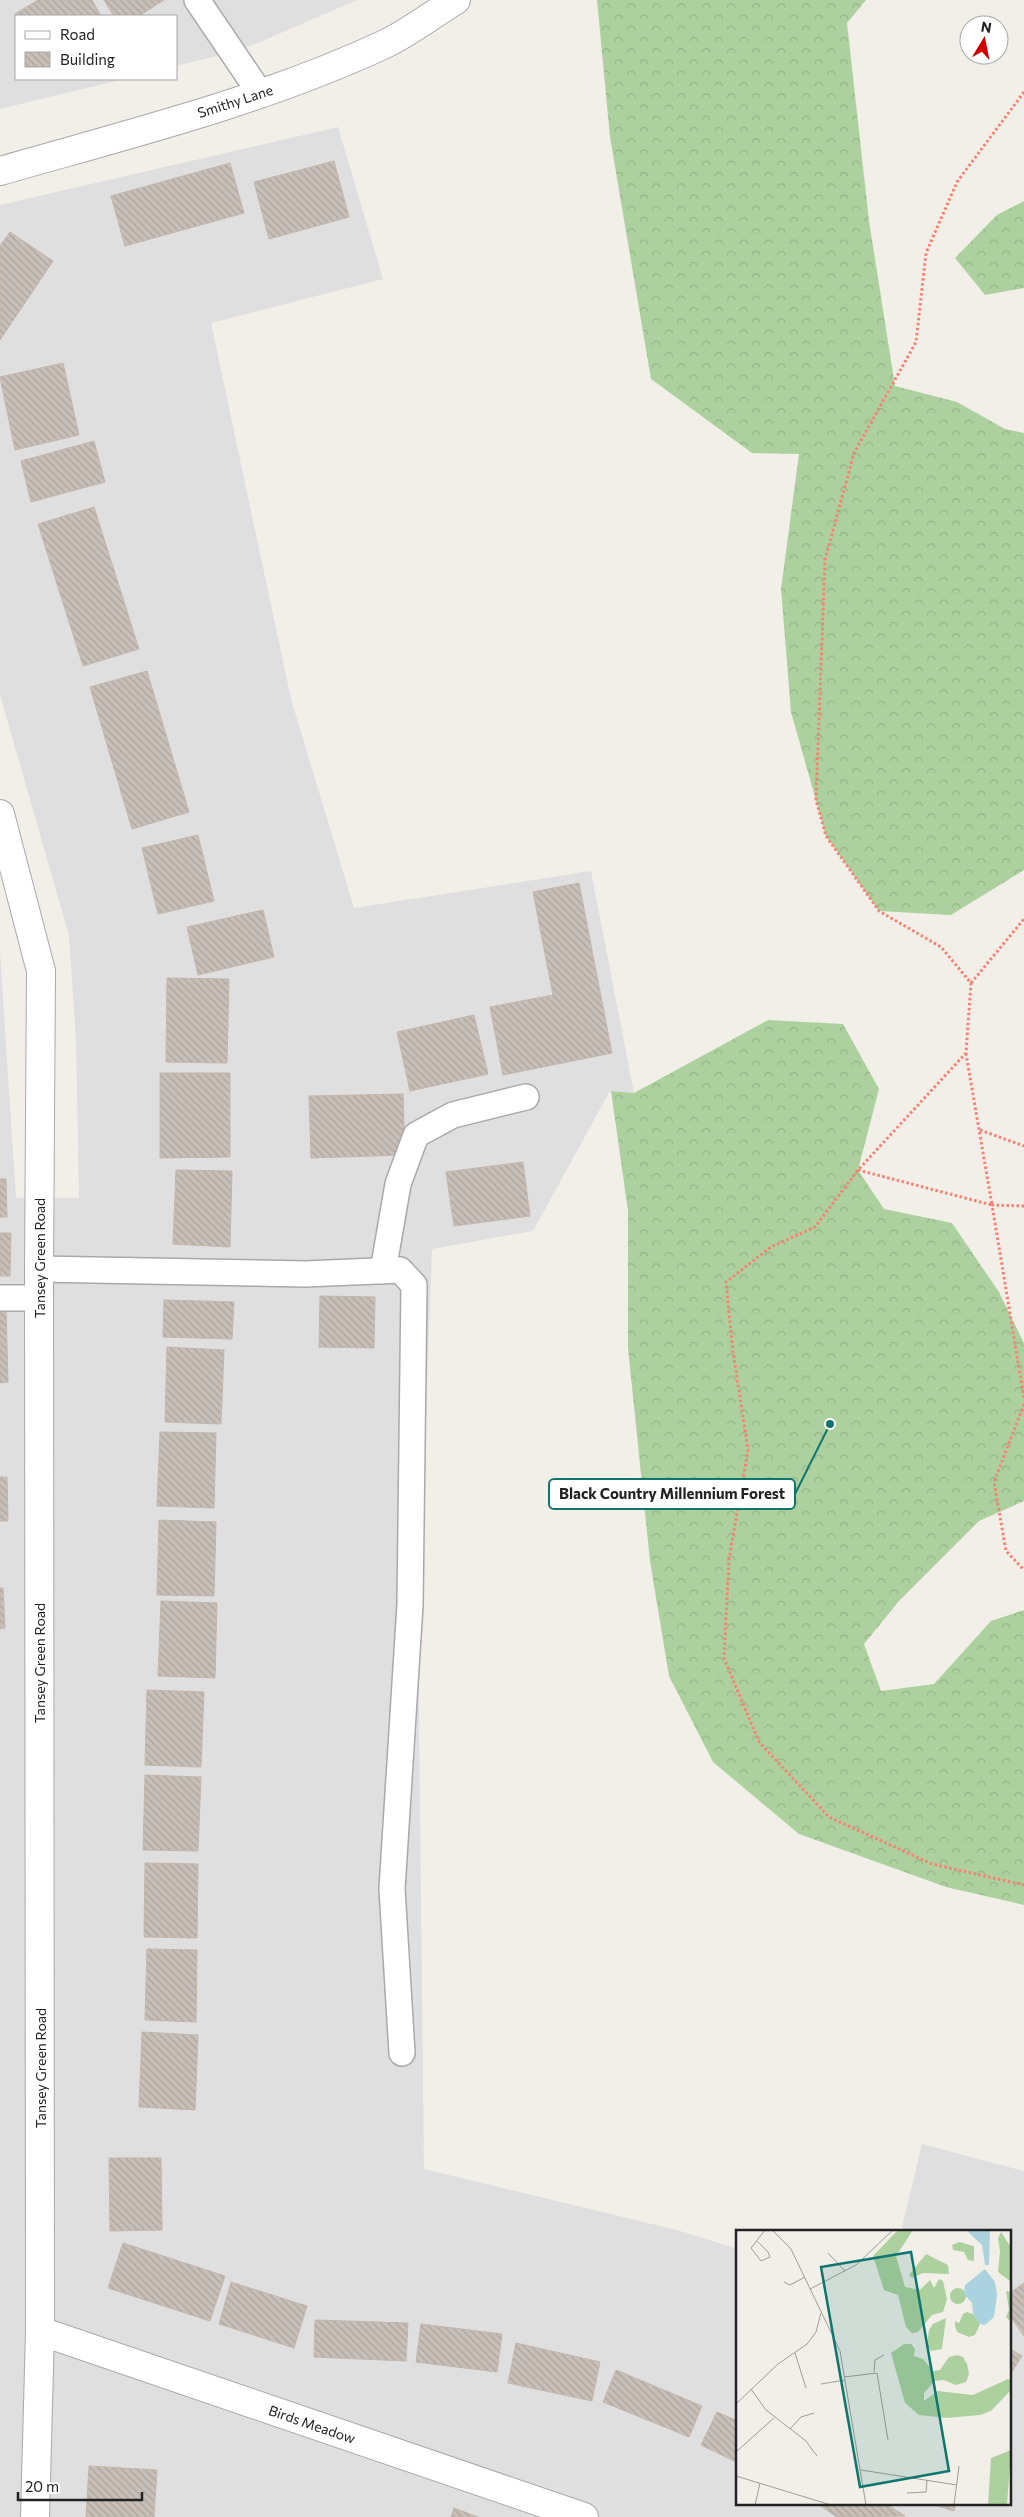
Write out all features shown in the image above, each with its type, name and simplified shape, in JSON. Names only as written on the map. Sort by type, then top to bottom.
[{"type":"street","name":"Smithy Lane","points":[[0,171],[156,126],[310,76],[387,43],[456,0]]},
{"type":"street","name":"Tansey Green Road","points":[[0,814],[41,971],[38,1269],[40,2331],[35,2517]]},
{"type":"street","name":"Birds Meadow","points":[[40,2331],[584,2517]]},
{"type":"lane","points":[[197,0],[260,93]]},
{"type":"lane","points":[[383,1271],[398,1184],[416,1135],[453,1115],[526,1097]]},
{"type":"lane","points":[[38,1269],[305,1274],[400,1270],[414,1285],[410,1605],[392,1889],[402,2053]]},
{"type":"lane","points":[[0,1298],[39,1298]]},
{"type":"path","points":[[971,983],[941,947],[879,911],[826,836],[816,800],[825,560],[854,453],[916,342],[926,253],[957,182],[1024,92]]},
{"type":"path","points":[[1024,919],[971,983],[966,1053],[1024,1398]]},
{"type":"path","points":[[966,1053],[858,1170],[815,1227],[771,1246],[726,1282],[733,1352],[748,1450],[729,1559],[724,1658],[758,1742],[830,1817],[932,1864],[1024,1885]]},
{"type":"path","points":[[979,1129],[1024,1146]]},
{"type":"path","points":[[858,1170],[992,1205],[1024,1206]]},
{"type":"path","points":[[1024,1404],[994,1482],[1006,1551],[1024,1570]]},
{"type":"shaded area","points":[[0,0],[357,0],[241,50],[178,66],[178,15],[15,15],[15,80],[120,80],[0,109]]},
{"type":"shaded area","points":[[338,127],[383,279],[211,323],[291,699],[354,908],[591,871],[634,1093],[610,1091],[533,1231],[432,1249],[418,1623],[424,2169],[677,2230],[736,2248],[736,2504],[1012,2504],[1012,2230],[901,2230],[922,2144],[1024,2171],[1024,2517],[0,2517],[0,952],[16,1198],[79,1198],[76,1040],[69,936],[0,695],[0,205]]},
{"type":"green space","points":[[597,0],[866,0],[847,23],[869,221],[895,386],[957,402],[1005,429],[1024,433],[1024,870],[951,915],[879,911],[826,836],[791,712],[781,589],[799,454],[752,453],[651,379],[610,137]]},
{"type":"green space","points":[[1024,201],[1024,288],[985,295],[955,258],[997,215]]},
{"type":"green space","points":[[768,1020],[843,1024],[879,1089],[858,1170],[884,1209],[952,1223],[999,1292],[1024,1343],[1024,1501],[979,1521],[899,1601],[864,1644],[881,1691],[934,1684],[991,1621],[1024,1610],[1024,1905],[946,1887],[799,1834],[713,1762],[669,1676],[650,1561],[628,1348],[628,1211],[611,1091],[634,1093]]},
{"type":"building","points":[[38,0],[92,0],[100,15],[16,15]]},
{"type":"building","points":[[104,0],[164,0],[141,15],[113,15]]},
{"type":"building","points":[[334,161],[349,217],[269,239],[254,182]]},
{"type":"building","points":[[230,163],[244,213],[125,246],[111,196]]},
{"type":"building","points":[[10,232],[53,261],[0,340],[0,246]]},
{"type":"building","points":[[63,363],[79,435],[15,450],[0,377]]},
{"type":"building","points":[[94,441],[105,482],[31,502],[21,461]]},
{"type":"building","points":[[94,507],[139,649],[83,666],[38,524]]},
{"type":"building","points":[[147,671],[189,812],[132,829],[90,687]]},
{"type":"building","points":[[198,835],[214,901],[158,914],[142,848]]},
{"type":"building","points":[[579,883],[612,1053],[503,1075],[490,1007],[553,995],[533,892]]},
{"type":"building","points":[[263,910],[274,957],[198,975],[187,927]]},
{"type":"building","points":[[167,978],[229,979],[227,1063],[166,1062]]},
{"type":"building","points":[[474,1015],[488,1074],[410,1091],[397,1032]]},
{"type":"building","points":[[160,1073],[230,1073],[230,1157],[160,1158]]},
{"type":"building","points":[[403,1094],[405,1155],[311,1158],[309,1096]]},
{"type":"building","points":[[523,1162],[530,1216],[454,1226],[446,1172]]},
{"type":"building","points":[[176,1170],[232,1171],[230,1247],[173,1244]]},
{"type":"building","points":[[0,1179],[6,1179],[7,1217],[0,1217]]},
{"type":"building","points":[[0,1233],[11,1233],[10,1276],[0,1276]]},
{"type":"building","points":[[320,1296],[375,1297],[374,1348],[319,1347]]},
{"type":"building","points":[[164,1300],[234,1302],[232,1339],[163,1337]]},
{"type":"building","points":[[0,1309],[6,1309],[8,1382],[0,1383]]},
{"type":"building","points":[[167,1347],[224,1350],[221,1424],[165,1422]]},
{"type":"building","points":[[160,1432],[216,1433],[214,1508],[157,1506]]},
{"type":"building","points":[[0,1477],[7,1477],[8,1521],[0,1521]]},
{"type":"building","points":[[159,1520],[216,1522],[214,1596],[157,1595]]},
{"type":"building","points":[[0,1588],[3,1588],[5,1628],[0,1629]]},
{"type":"building","points":[[161,1601],[217,1603],[215,1678],[158,1676]]},
{"type":"building","points":[[147,1690],[204,1692],[201,1767],[145,1765]]},
{"type":"building","points":[[145,1775],[201,1777],[198,1851],[143,1850]]},
{"type":"building","points":[[145,1863],[198,1864],[197,1938],[144,1937]]},
{"type":"building","points":[[147,1949],[197,1950],[196,2022],[145,2020]]},
{"type":"building","points":[[142,2032],[198,2035],[195,2110],[139,2107]]},
{"type":"building","points":[[109,2158],[161,2158],[162,2230],[110,2231]]},
{"type":"building","points":[[123,2243],[225,2276],[210,2321],[108,2288]]},
{"type":"building","points":[[231,2282],[307,2306],[294,2348],[219,2324]]},
{"type":"building","points":[[1024,2283],[1024,2336],[1012,2319],[1012,2292]]},
{"type":"building","points":[[315,2320],[408,2323],[406,2361],[314,2357]]},
{"type":"building","points":[[421,2324],[502,2334],[497,2372],[416,2362]]},
{"type":"building","points":[[516,2343],[600,2362],[592,2401],[508,2383]]},
{"type":"building","points":[[1012,2350],[1022,2356],[1012,2372]]},
{"type":"building","points":[[616,2370],[702,2406],[689,2437],[603,2402]]},
{"type":"building","points":[[717,2412],[736,2420],[736,2462],[701,2445]]},
{"type":"building","points":[[89,2466],[157,2470],[154,2517],[86,2517]]},
{"type":"building","points":[[818,2504],[887,2504],[905,2516],[837,2517]]},
{"type":"building","points":[[931,2504],[956,2504],[954,2511]]},
{"type":"building","points":[[454,2508],[478,2517],[451,2517]]},
{"type":"place","name":"Black Country Millennium Forest","points":[[830,1424]]}]
